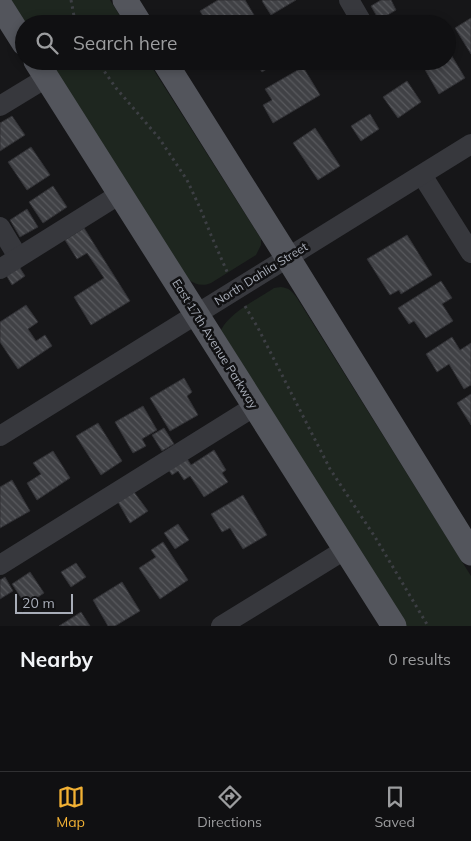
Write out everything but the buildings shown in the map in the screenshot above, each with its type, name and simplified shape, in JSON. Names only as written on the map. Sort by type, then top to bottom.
[{"type":"main road","points":[[125,0],[134,15]]},
{"type":"main road","points":[[0,5],[15,28]]},
{"type":"main road","name":"East 17th Avenue Parkway","points":[[41,70],[394,626]]},
{"type":"main road","points":[[170,70],[471,553]]},
{"type":"street","points":[[348,0],[357,15]]},
{"type":"street","points":[[0,106],[41,70]]},
{"type":"street","name":"North Dahlia Street","points":[[0,436],[471,144]]},
{"type":"street","points":[[422,175],[471,253]]},
{"type":"street","points":[[0,269],[120,194]]},
{"type":"street","points":[[0,228],[18,257]]},
{"type":"street","points":[[0,565],[255,406]]},
{"type":"street","points":[[221,626],[346,549]]},
{"type":"path","points":[[71,0],[74,15]]},
{"type":"path","points":[[103,70],[116,88],[159,138],[187,180],[236,290],[258,328],[330,469],[375,537],[428,626]]},
{"type":"shaded area","points":[[11,0],[110,0],[119,15],[20,15]]},
{"type":"shaded area","points":[[56,70],[154,70],[261,239],[261,245],[256,255],[211,283],[199,284],[187,279]]},
{"type":"shaded area","points":[[281,287],[294,293],[471,576],[471,626],[405,626],[221,330],[231,317],[245,306],[274,288]]}]
